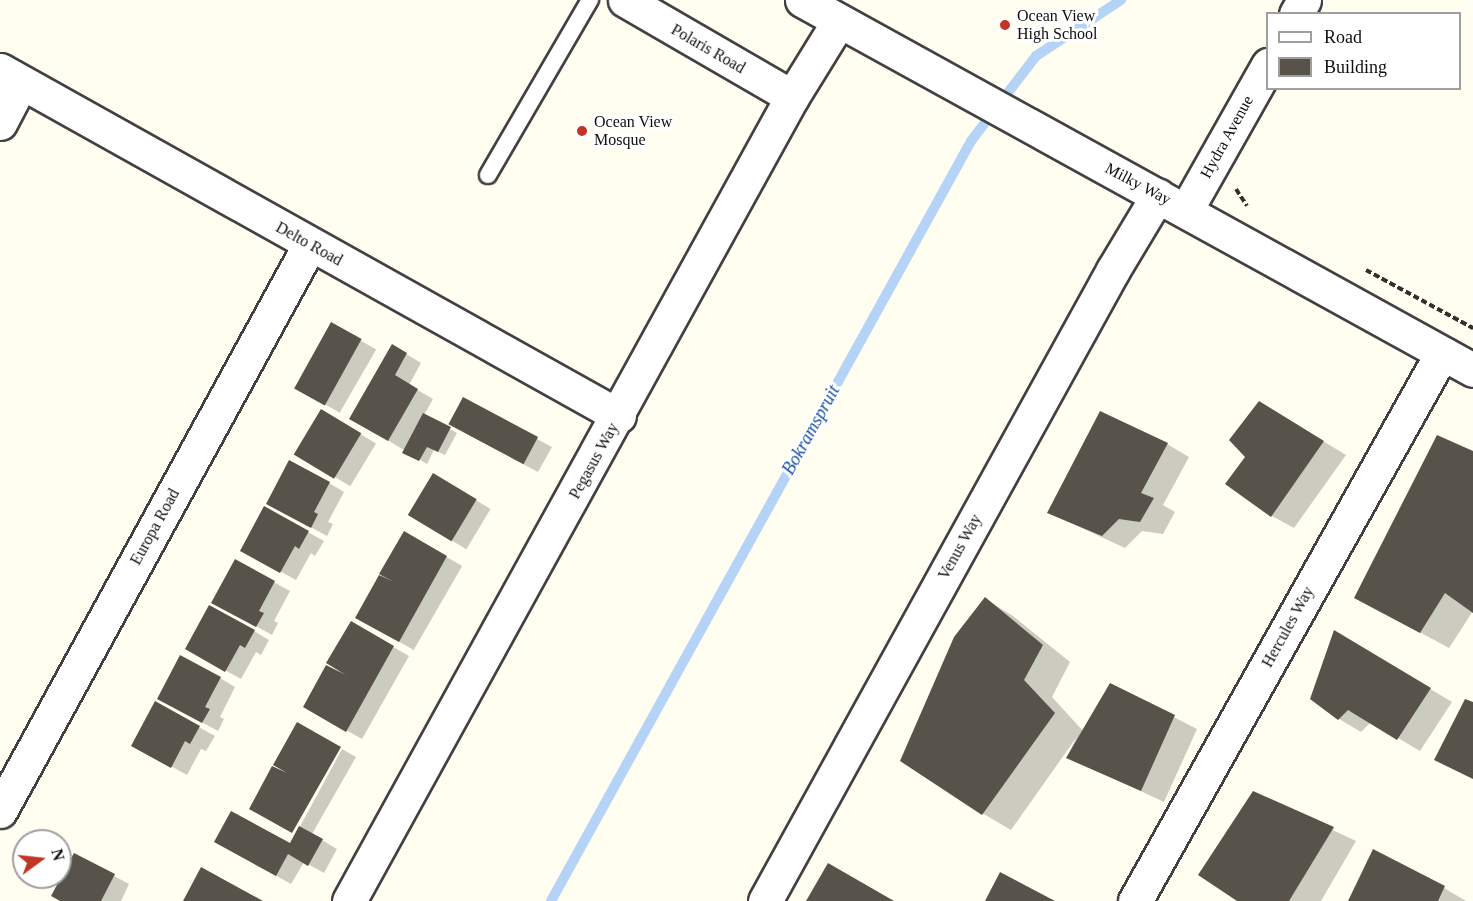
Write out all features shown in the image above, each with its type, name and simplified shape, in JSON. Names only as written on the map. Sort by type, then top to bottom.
[{"type":"street","name":"Polaris Road","points":[[625,0],[792,97]]},
{"type":"street","name":"Milky Way","points":[[802,0],[972,97],[1186,210],[1473,370]]},
{"type":"street","name":"Pegasus Way","points":[[349,901],[619,416],[792,97],[839,21]]},
{"type":"street","name":"Hydra Avenue","points":[[1186,210],[1266,69]]},
{"type":"street","points":[[0,123],[10,77]]},
{"type":"street","name":"Delto Road","points":[[10,77],[619,416]]},
{"type":"street","name":"Venus Way","points":[[765,901],[1113,270],[1158,195]]},
{"type":"street","name":"Europa Road","points":[[0,811],[310,244]]},
{"type":"street","name":"Hercules Way","points":[[1135,901],[1442,353]]},
{"type":"lane","points":[[488,175],[590,0]]},
{"type":"path","points":[[1233,184],[1249,208]]},
{"type":"path","points":[[1364,269],[1473,328]]},
{"type":"building","points":[[331,322],[362,339],[325,405],[294,388]]},
{"type":"building","points":[[392,344],[407,353],[395,375],[418,389],[388,441],[349,419]]},
{"type":"building","points":[[463,397],[538,437],[523,464],[448,424]]},
{"type":"building","points":[[1259,401],[1324,441],[1271,517],[1225,484],[1245,457],[1229,440]]},
{"type":"building","points":[[321,409],[361,433],[334,479],[294,454]]},
{"type":"building","points":[[1100,411],[1168,443],[1141,493],[1154,498],[1140,522],[1119,519],[1102,536],[1047,513]]},
{"type":"building","points":[[423,413],[451,427],[438,452],[427,447],[419,461],[402,453]]},
{"type":"building","points":[[1437,435],[1473,451],[1473,613],[1445,593],[1420,633],[1354,598]]},
{"type":"building","points":[[289,460],[330,482],[314,512],[318,514],[311,528],[266,504]]},
{"type":"building","points":[[433,473],[477,499],[451,541],[408,515]]},
{"type":"building","points":[[264,506],[309,531],[299,549],[295,546],[280,573],[240,551]]},
{"type":"building","points":[[404,531],[447,556],[399,642],[355,618],[379,575],[394,582],[379,574]]},
{"type":"building","points":[[235,559],[275,581],[259,611],[264,613],[256,627],[211,603]]},
{"type":"building","points":[[985,597],[1043,645],[1024,680],[1055,713],[982,815],[900,761],[954,637]]},
{"type":"building","points":[[209,605],[255,630],[245,648],[240,645],[225,672],[185,649]]},
{"type":"building","points":[[351,621],[394,646],[346,732],[303,707],[326,665],[346,675],[326,663]]},
{"type":"building","points":[[1334,630],[1431,688],[1397,740],[1348,710],[1338,720],[1310,699]]},
{"type":"building","points":[[180,655],[221,677],[205,707],[210,709],[202,723],[157,699]]},
{"type":"building","points":[[1110,683],[1175,715],[1141,791],[1066,758]]},
{"type":"building","points":[[1465,699],[1473,702],[1473,779],[1434,760]]},
{"type":"building","points":[[155,701],[200,726],[190,744],[185,741],[171,768],[131,746]]},
{"type":"building","points":[[297,722],[341,747],[292,833],[249,809],[272,766],[287,773],[273,765]]},
{"type":"building","points":[[1253,791],[1334,827],[1289,901],[1237,901],[1198,875]]},
{"type":"building","points":[[231,811],[290,843],[299,826],[323,839],[308,866],[288,854],[276,876],[214,842]]},
{"type":"building","points":[[1373,849],[1445,886],[1438,901],[1348,901]]},
{"type":"building","points":[[74,853],[115,874],[101,901],[60,901],[51,896],[55,889],[72,889]]},
{"type":"building","points":[[828,863],[894,901],[806,901]]},
{"type":"building","points":[[201,867],[263,901],[183,901]]},
{"type":"building","points":[[1000,872],[1055,901],[985,901]]},
{"type":"waterway","name":"Bokramspruit","points":[[551,901],[971,141],[1036,56],[1121,0]]},
{"type":"place","name":"Ocean View High School","points":[[1005,25]]},
{"type":"place","name":"Ocean View Mosque","points":[[582,131]]}]
